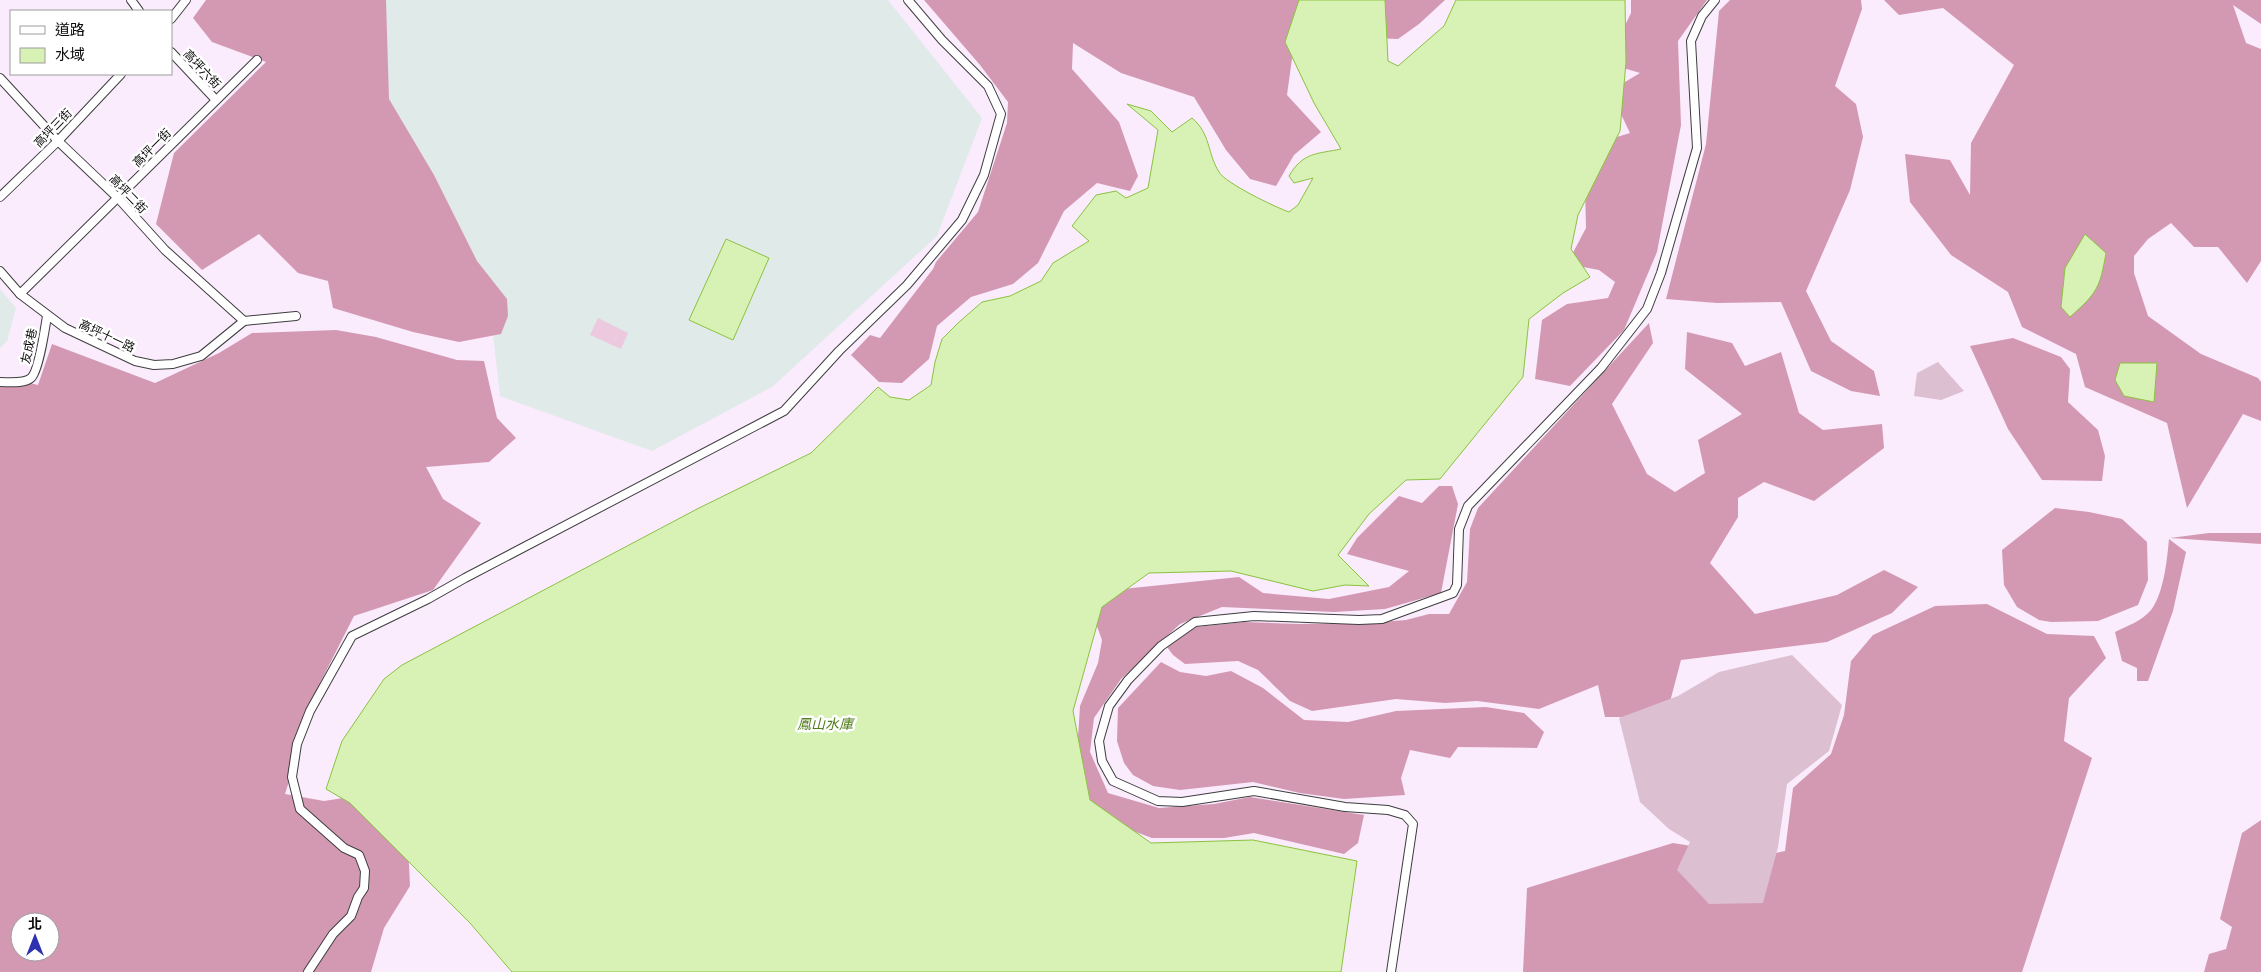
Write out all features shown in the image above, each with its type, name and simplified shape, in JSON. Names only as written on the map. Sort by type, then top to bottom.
[{"type":"street","points":[[172,18],[186,0]]},
{"type":"street","points":[[308,972],[333,934],[351,916],[358,897],[364,888],[364,871],[358,855],[344,848],[300,809],[292,777],[298,744],[310,711],[352,636],[428,599],[784,412],[839,351],[907,285],[962,220],[984,175],[1001,114],[988,86],[942,40],[908,0]]},
{"type":"street","points":[[1391,972],[1413,824],[1405,815],[1388,810],[1345,807],[1254,791],[1182,802],[1158,801],[1149,798],[1113,781],[1102,761],[1099,741],[1109,706],[1128,680],[1154,654],[1177,633],[1195,622],[1254,616],[1359,620],[1382,619],[1453,593],[1457,584],[1459,530],[1468,506],[1601,368],[1647,309],[1661,274],[1697,148],[1691,41],[1702,16],[1715,0]]},
{"type":"street","name":"高坪六街","points":[[172,53],[216,100]]},
{"type":"street","name":"高坪一街","points":[[20,294],[257,60]]},
{"type":"street","name":"高坪三街","points":[[0,197],[58,141],[120,75]]},
{"type":"street","name":"高坪二街","points":[[0,78],[58,141],[118,198],[165,250],[244,321]]},
{"type":"street","name":"高坪十一路","points":[[0,271],[20,294],[65,328],[135,361],[154,365],[173,364],[200,356],[244,321]]},
{"type":"street","name":"友成巷","points":[[0,382],[22,381],[32,378],[37,368],[48,316]]},
{"type":"street","points":[[244,321],[296,316]]},
{"type":"shaded area","points":[[206,0],[386,0],[389,99],[434,175],[477,261],[507,299],[508,316],[501,334],[459,342],[413,332],[333,308],[328,281],[298,273],[259,234],[202,270],[156,224],[174,153],[266,62],[212,42],[193,18]]},
{"type":"shaded area","points":[[345,0],[888,0],[982,118],[937,236],[772,387],[652,451],[500,396],[489,299],[356,120]]},
{"type":"shaded area","points":[[924,0],[1300,0],[1287,95],[1321,132],[1294,155],[1276,186],[1250,179],[1226,150],[1194,97],[1121,73],[1073,43],[1072,69],[1119,122],[1138,176],[1130,191],[1097,183],[1064,211],[1038,263],[1013,284],[971,297],[937,326],[929,359],[902,383],[879,382],[851,355],[870,335],[880,338],[933,269],[936,262],[978,212],[1007,123],[1008,102],[980,65]]},
{"type":"shaded area","points":[[1372,0],[1445,0],[1419,24],[1398,39],[1372,38]]},
{"type":"shaded area","points":[[1631,0],[1707,0],[1678,41],[1681,125],[1657,252],[1624,330],[1570,386],[1535,379],[1542,320],[1567,304],[1608,298],[1615,282],[1599,270],[1567,264],[1586,228],[1584,147],[1630,133],[1610,91],[1640,73],[1607,63],[1631,13]]},
{"type":"shaded area","points":[[1730,0],[1861,0],[1862,9],[1835,86],[1856,104],[1863,137],[1850,190],[1806,291],[1831,341],[1874,371],[1880,396],[1851,391],[1811,371],[1781,302],[1717,303],[1666,299],[1706,144],[1719,11]]},
{"type":"shaded area","points":[[1884,0],[2261,0],[2261,24],[2233,5],[2246,43],[2261,49],[2261,261],[2247,283],[2218,247],[2194,247],[2171,223],[2148,239],[2134,256],[2134,273],[2148,316],[2201,354],[2258,378],[2261,382],[2261,421],[2243,414],[2187,508],[2167,423],[2085,387],[2076,354],[2022,327],[2008,292],[1951,255],[1910,202],[1905,154],[1950,160],[1970,195],[1971,143],[2014,65],[1943,8],[1899,15]]},
{"type":"shaded area","points":[[0,289],[16,308],[7,341],[0,348]]},
{"type":"shaded area","points":[[598,318],[628,333],[621,349],[590,335]]},
{"type":"shaded area","points":[[1649,323],[1653,343],[1612,404],[1647,474],[1675,492],[1705,473],[1698,440],[1742,414],[1685,369],[1687,332],[1732,343],[1745,366],[1781,352],[1799,413],[1823,430],[1882,424],[1884,448],[1814,501],[1764,482],[1738,498],[1738,517],[1710,563],[1755,614],[1837,595],[1884,570],[1918,587],[1892,613],[1827,642],[1681,660],[1666,717],[1605,717],[1598,685],[1539,709],[1477,701],[1445,703],[1396,699],[1312,711],[1290,701],[1258,670],[1238,661],[1185,664],[1173,655],[1167,647],[1196,627],[1244,622],[1299,624],[1368,623],[1406,620],[1429,614],[1449,614],[1467,582],[1470,529],[1478,508]]},
{"type":"shaded area","points":[[336,330],[376,337],[457,360],[484,361],[497,418],[516,438],[489,462],[426,467],[443,499],[481,523],[433,590],[354,616],[320,683],[285,794],[324,801],[363,795],[406,803],[410,886],[384,928],[371,972],[0,972],[0,381],[13,379],[38,385],[52,344],[155,383],[219,353],[252,333]]},
{"type":"shaded area","points":[[2013,338],[2061,357],[2070,369],[2068,402],[2098,430],[2105,456],[2102,481],[2042,480],[2008,429],[1970,346]]},
{"type":"shaded area","points":[[1938,362],[1964,391],[1941,400],[1914,396],[1917,373]]},
{"type":"shaded area","points":[[1439,486],[1452,486],[1458,504],[1441,593],[1385,609],[1334,612],[1222,607],[1180,624],[1121,679],[1094,718],[1090,752],[1108,793],[1159,808],[1214,804],[1250,797],[1364,815],[1358,843],[1344,854],[1254,833],[1224,838],[1152,838],[1098,818],[1076,770],[1080,706],[1098,663],[1102,640],[1091,610],[1113,590],[1239,577],[1263,593],[1329,599],[1389,587],[1409,571],[1347,554],[1357,538],[1399,496],[1422,503]]},
{"type":"shaded area","points":[[2055,508],[2089,512],[2122,519],[2147,542],[2148,580],[2138,605],[2098,621],[2051,622],[2039,620],[2017,607],[2004,585],[2002,550]]},
{"type":"shaded area","points":[[2209,533],[2261,533],[2261,544],[2170,538]]},
{"type":"shaded area","points":[[2169,539],[2186,552],[2173,611],[2148,681],[2137,681],[2137,668],[2122,661],[2115,632],[2134,623],[2151,610],[2159,595],[2164,576]]},
{"type":"shaded area","points":[[1987,604],[2047,634],[2094,636],[2106,658],[2069,698],[2064,741],[2092,758],[2022,972],[1523,972],[1527,888],[1673,843],[1758,857],[1785,851],[1793,788],[1831,754],[1844,715],[1851,661],[1873,635],[1935,606]]},
{"type":"shaded area","points":[[1792,655],[1842,705],[1829,751],[1787,784],[1778,847],[1763,903],[1709,904],[1677,870],[1690,842],[1669,829],[1640,802],[1619,718],[1678,696],[1719,672]]},
{"type":"shaded area","points":[[1161,662],[1180,672],[1206,676],[1231,671],[1263,688],[1304,720],[1348,722],[1396,711],[1486,707],[1524,713],[1544,732],[1537,748],[1458,747],[1450,758],[1410,750],[1401,778],[1405,795],[1344,799],[1300,793],[1253,782],[1180,790],[1153,786],[1133,775],[1124,763],[1117,741],[1118,708]]},
{"type":"shaded area","points":[[2261,820],[2261,972],[2204,972],[2209,954],[2226,949],[2232,927],[2220,919],[2242,833]]},
{"type":"water","name":"鳳山水庫","points":[[1299,0],[1385,0],[1388,61],[1398,66],[1444,26],[1456,0],[1625,0],[1626,62],[1620,131],[1578,215],[1571,249],[1590,277],[1563,293],[1529,319],[1523,377],[1440,479],[1406,480],[1369,514],[1338,555],[1369,586],[1345,585],[1313,591],[1231,571],[1149,573],[1102,607],[1073,711],[1090,800],[1151,843],[1253,840],[1357,861],[1341,972],[512,972],[470,923],[350,803],[326,789],[342,741],[384,679],[402,665],[699,508],[811,453],[878,387],[890,397],[909,400],[931,385],[942,339],[958,323],[982,302],[1010,296],[1041,281],[1053,263],[1089,241],[1072,226],[1096,195],[1116,191],[1126,198],[1148,188],[1158,130],[1127,104],[1151,111],[1172,132],[1192,118],[1203,131],[1215,165],[1223,177],[1251,194],[1289,212],[1298,205],[1313,178],[1294,183],[1289,176],[1294,168],[1311,155],[1341,149],[1314,103],[1285,42]]},
{"type":"water","points":[[2085,234],[2106,253],[2102,274],[2096,289],[2086,302],[2070,317],[2061,307],[2065,268]]},
{"type":"water","points":[[726,239],[769,258],[733,340],[689,320]]},
{"type":"water","points":[[2120,363],[2157,363],[2154,402],[2124,396],[2115,380]]}]
